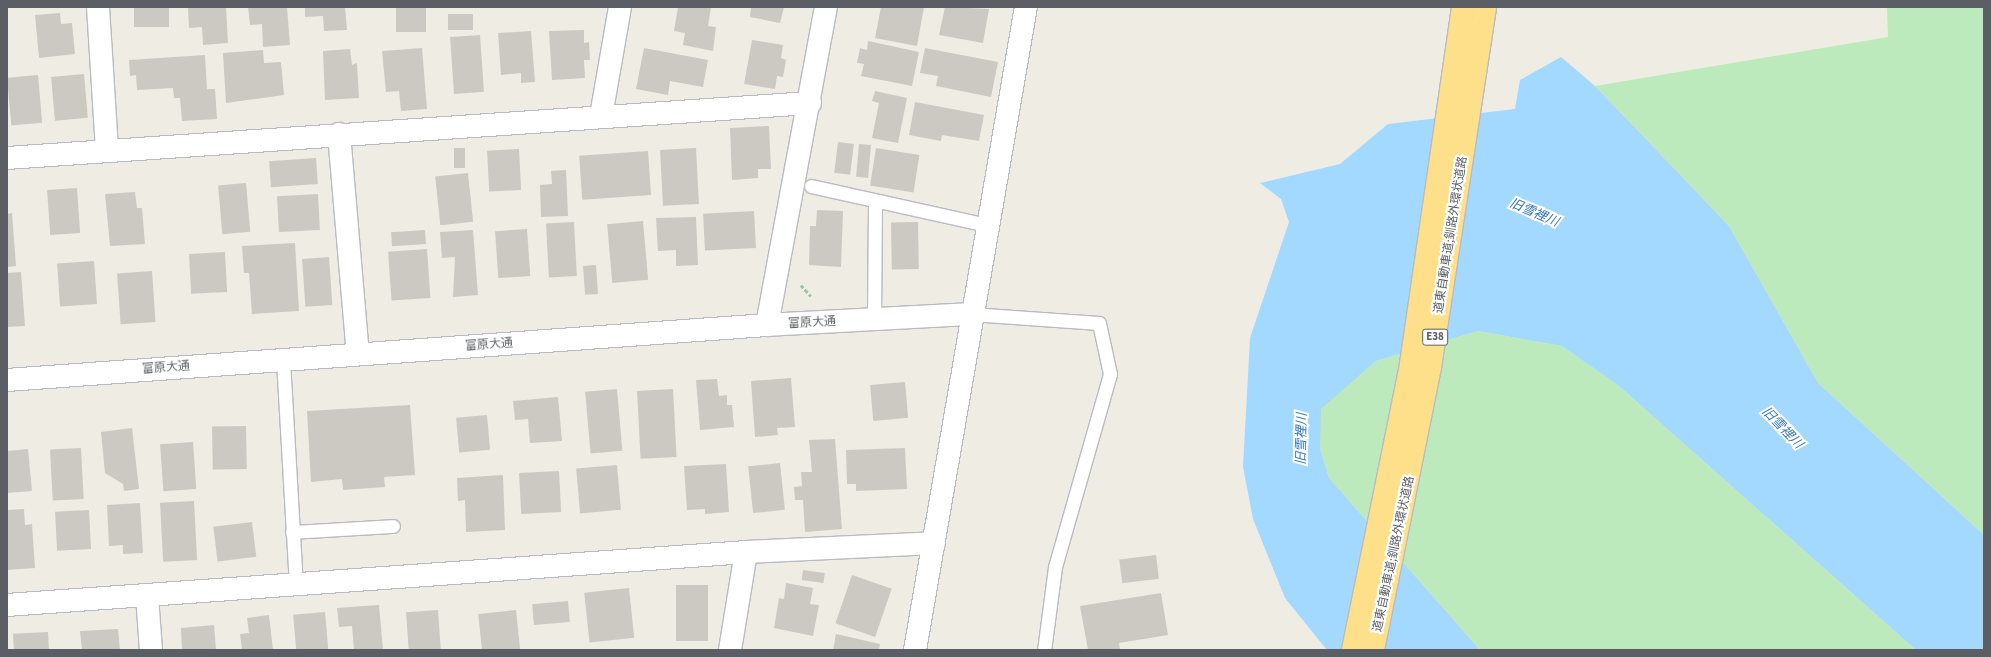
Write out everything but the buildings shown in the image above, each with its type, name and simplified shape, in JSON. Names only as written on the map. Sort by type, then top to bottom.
[{"type":"highway","name":"道東自動車道;釧路外環状道路","points":[[1373,650],[1430,367],[1484,14]]},
{"type":"highway","name":"道東自動車道;釧路外環状道路","points":[[1353,650],[1411,364],[1462,15]]},
{"type":"street","points":[[98,7],[107,151]]},
{"type":"street","points":[[601,116],[620,7]]},
{"type":"street","points":[[767,325],[810,103],[826,7]]},
{"type":"street","points":[[915,650],[971,314],[1026,7]]},
{"type":"street","points":[[7,158],[601,116],[810,103]]},
{"type":"street","points":[[339,134],[358,354]]},
{"type":"street","name":"富原大通","points":[[7,380],[767,325],[971,314]]},
{"type":"street","points":[[7,605],[746,552],[934,543]]},
{"type":"street","points":[[730,650],[746,552]]},
{"type":"street","points":[[147,596],[151,650]]},
{"type":"lane","points":[[811,186],[987,225]]},
{"type":"lane","points":[[874,319],[875,201]]},
{"type":"lane","points":[[971,314],[1099,323],[1110,374],[1055,567],[1044,650]]},
{"type":"lane","points":[[282,360],[296,585]]},
{"type":"lane","points":[[292,532],[393,526]]},
{"type":"green space","points":[[1887,7],[1984,7],[1984,535],[1818,383],[1729,226],[1595,86],[1888,37]]},
{"type":"green space","points":[[1478,331],[1562,346],[1619,386],[1916,650],[1480,650],[1329,478],[1320,448],[1320,409],[1376,361]]},
{"type":"water","name":"旧雪裡川","points":[[1561,57],[1595,86],[1729,226],[1818,383],[1984,535],[1984,650],[1916,650],[1619,386],[1562,346],[1478,331],[1376,361],[1321,409],[1320,448],[1329,478],[1480,650],[1327,650],[1285,598],[1253,519],[1243,467],[1250,338],[1289,222],[1281,199],[1260,183],[1340,164],[1388,124],[1515,109],[1520,80]]}]
